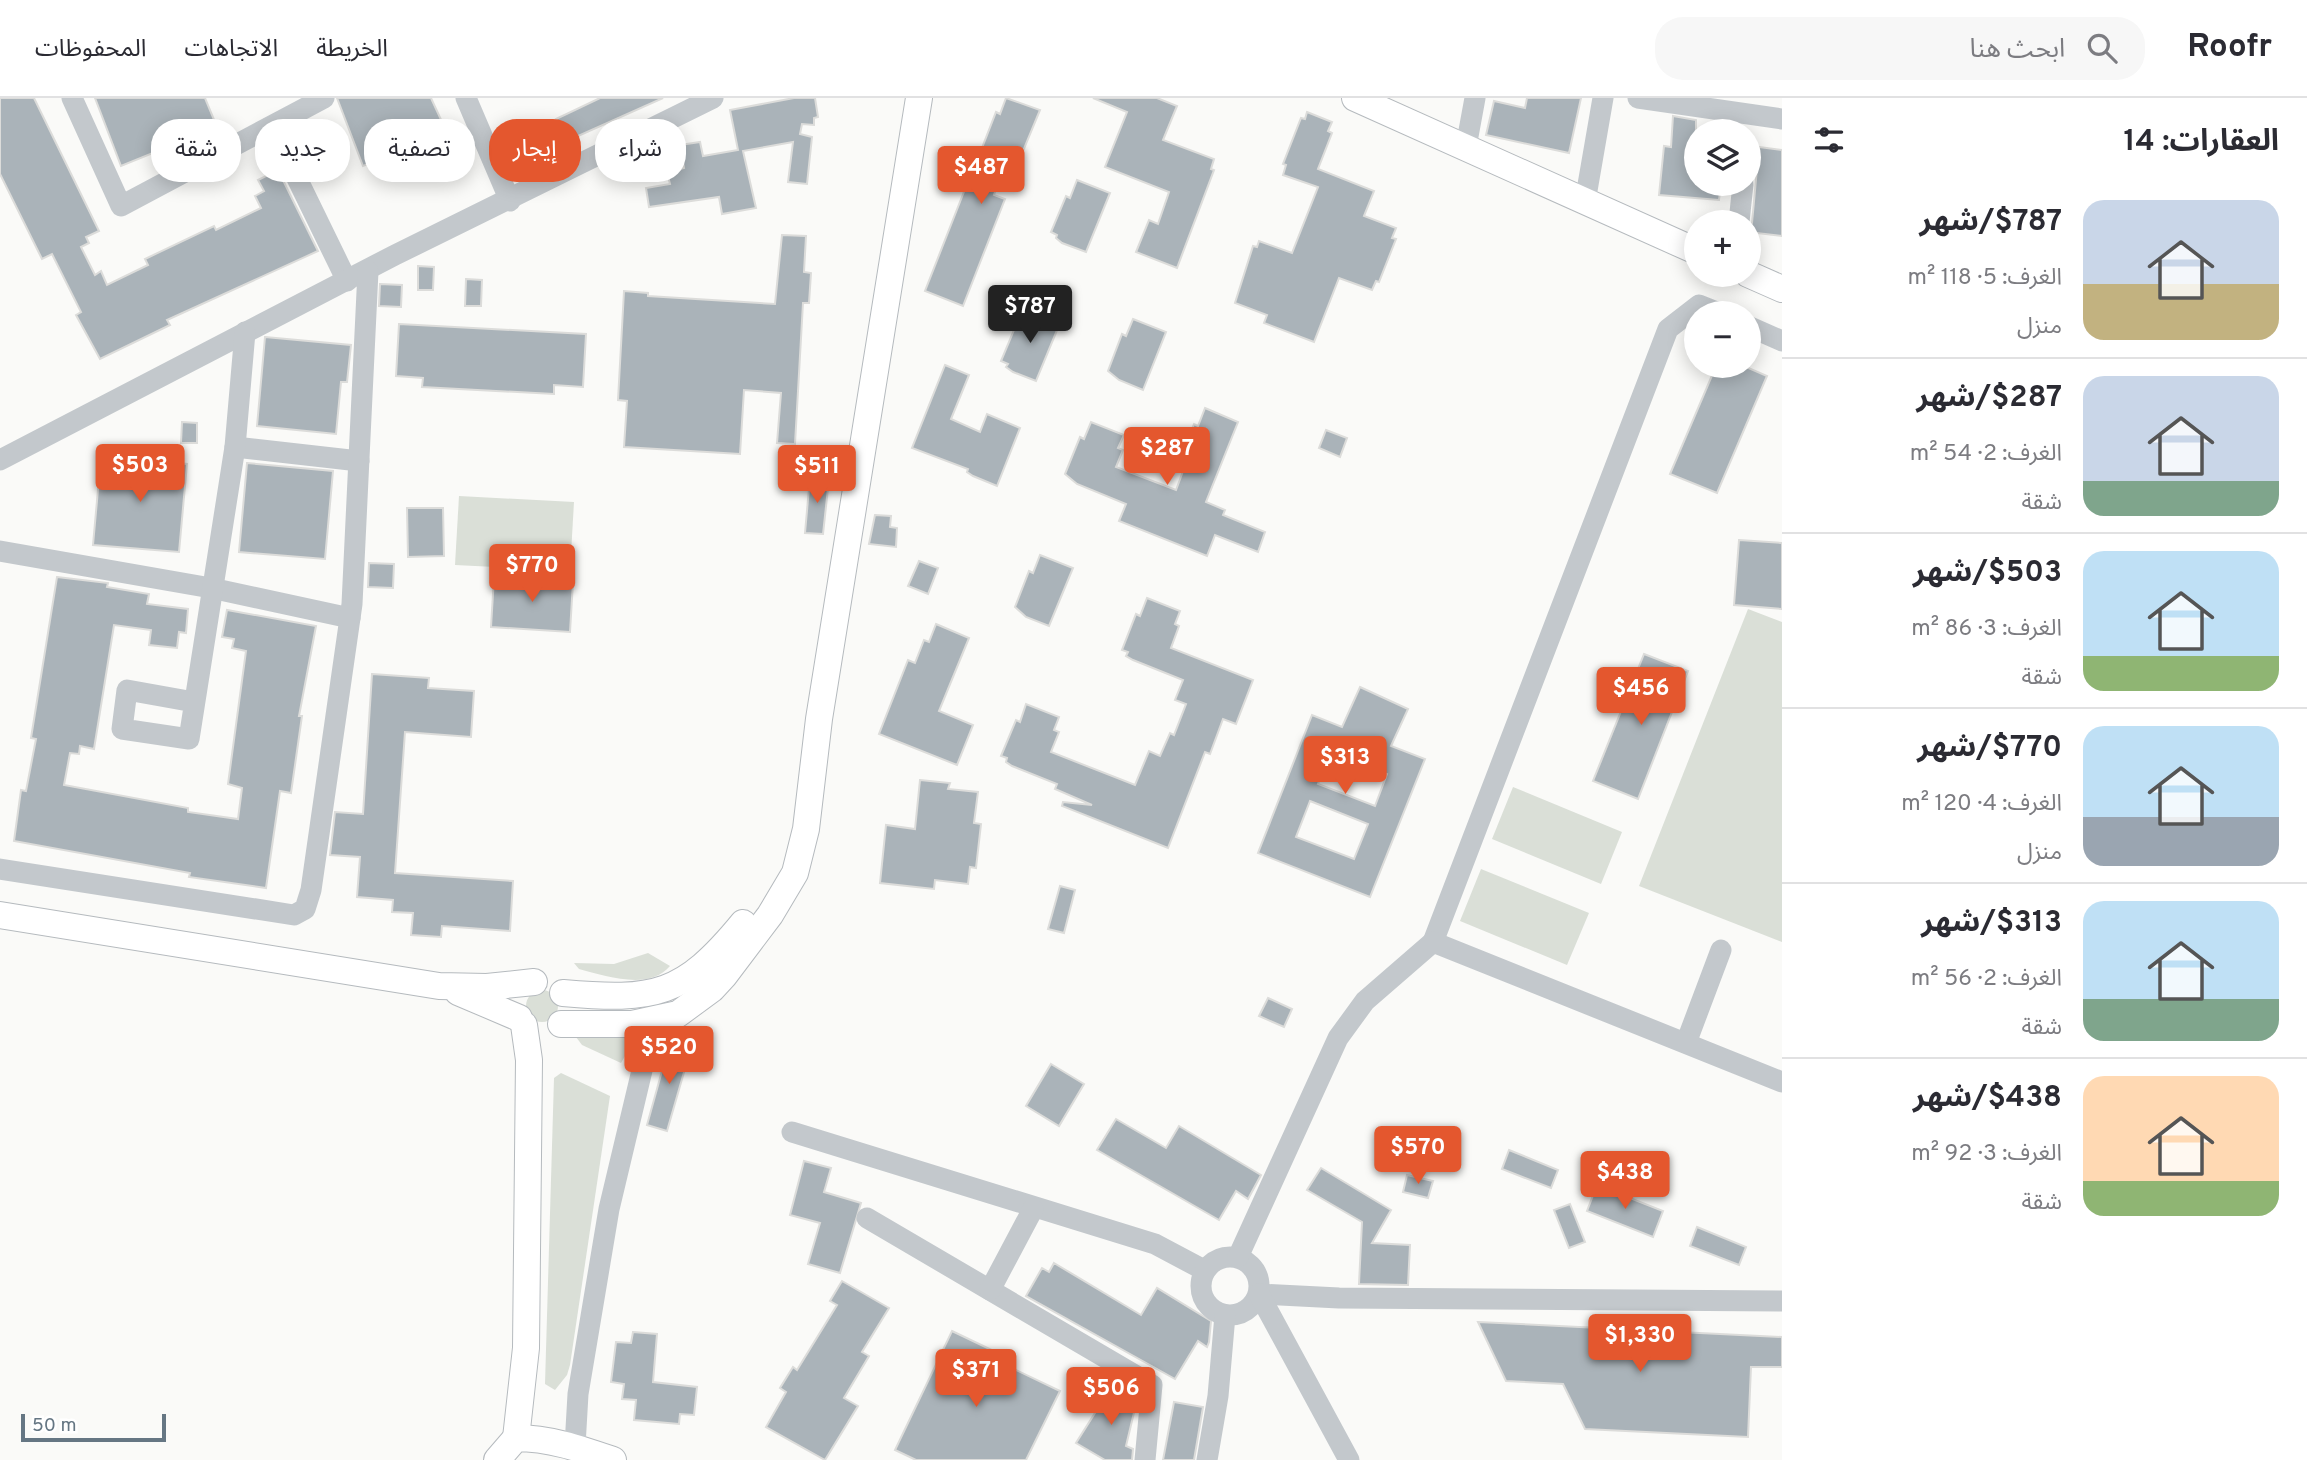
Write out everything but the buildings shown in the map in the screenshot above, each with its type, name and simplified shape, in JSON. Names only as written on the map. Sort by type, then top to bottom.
[{"type":"main road","points":[[439,986],[538,1025],[643,1023],[678,1014],[712,989],[771,915],[799,862],[806,830],[808,795],[919,98]]},
{"type":"main road","points":[[1356,98],[1684,246]]},
{"type":"main road","points":[[1761,280],[1782,289]]},
{"type":"main road","points":[[0,915],[439,986],[534,982],[551,983],[563,993],[620,998],[642,996],[664,991],[705,966],[770,890],[782,868],[797,817],[808,795]]},
{"type":"main road","points":[[534,982],[520,993],[517,1001],[538,1025]]},
{"type":"main road","points":[[497,1460],[516,1438],[526,1348],[530,1060],[538,1025],[567,1009],[563,993]]},
{"type":"main road","points":[[516,1438],[535,1438],[575,1446],[613,1460]]},
{"type":"street","points":[[72,98],[121,206],[255,136]]},
{"type":"street","points":[[286,119],[324,98]]},
{"type":"street","points":[[466,98],[509,201]]},
{"type":"street","points":[[1466,147],[1475,98]]},
{"type":"street","points":[[1585,202],[1603,98]]},
{"type":"street","points":[[1638,98],[1731,119]]},
{"type":"street","points":[[0,460],[245,332],[707,99]]},
{"type":"street","points":[[1761,122],[1782,119]]},
{"type":"street","points":[[299,182],[347,281]]},
{"type":"street","points":[[0,869],[294,915],[304,908],[311,890],[350,618],[368,271]]},
{"type":"street","points":[[1238,1257],[1339,1038],[1365,1001],[1433,942],[1668,329],[1684,317]]},
{"type":"street","points":[[194,702],[235,447],[245,332]]},
{"type":"street","points":[[1761,332],[1782,341]]},
{"type":"street","points":[[235,447],[359,461]]},
{"type":"street","points":[[0,551],[211,588],[350,618]]},
{"type":"street","points":[[1433,942],[1782,1083]]},
{"type":"street","points":[[1686,1043],[1721,950]]},
{"type":"street","points":[[575,1446],[578,1394],[609,1209],[644,1062],[643,1023]]},
{"type":"street","points":[[792,1132],[1033,1209],[1155,1244],[1204,1270]]},
{"type":"street","points":[[990,1290],[1033,1209]]},
{"type":"street","points":[[867,1218],[1152,1385],[1145,1460]]},
{"type":"street","points":[[1259,1294],[1243,1312],[1225,1315],[1216,1312],[1203,1298],[1200,1289],[1204,1270],[1219,1258],[1238,1257],[1256,1271],[1259,1294],[1349,1460]]},
{"type":"street","points":[[1259,1294],[1339,1298],[1782,1301]]},
{"type":"street","points":[[1207,1460],[1218,1396],[1225,1315]]},
{"type":"shaded area","points":[[459,496],[574,502],[570,571],[455,565]]},
{"type":"shaded area","points":[[1748,609],[1782,622],[1782,942],[1639,886]]},
{"type":"shaded area","points":[[1513,787],[1622,832],[1601,884],[1492,839]]},
{"type":"shaded area","points":[[1481,869],[1589,913],[1567,965],[1460,921]]},
{"type":"shaded area","points":[[648,953],[670,966],[651,978],[627,980],[579,969],[574,963],[614,964]]},
{"type":"shaded area","points":[[542,990],[554,994],[558,1006],[554,1018],[542,1022],[530,1018],[526,1006],[530,994]]},
{"type":"shaded area","points":[[628,1030],[625,1056],[621,1063],[582,1045],[573,1033]]},
{"type":"shaded area","points":[[561,1073],[610,1096],[570,1365],[567,1375],[555,1390],[545,1384],[554,1078]]}]
